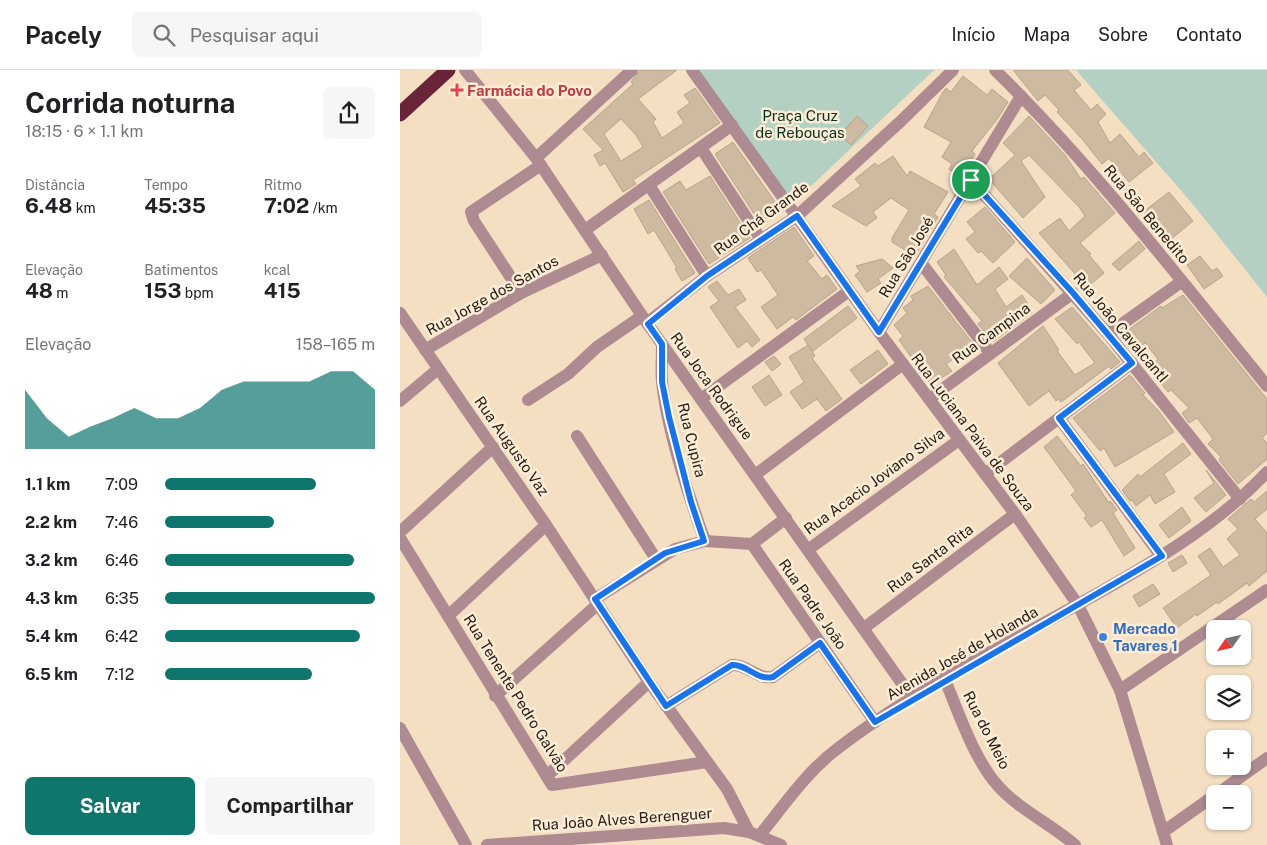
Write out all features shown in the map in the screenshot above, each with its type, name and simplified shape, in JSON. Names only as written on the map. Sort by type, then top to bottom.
[{"type":"highway","points":[[400,114],[448,70]]},
{"type":"street","name":"Rua Joca Rodrigue","points":[[465,70],[539,162],[645,320],[809,549],[913,699]]},
{"type":"street","points":[[521,293],[474,221],[471,215],[473,210],[539,162],[632,70]]},
{"type":"street","name":"Rua Luciana Paiva de Souza","points":[[692,70],[849,291],[1015,514],[1078,605],[1120,690],[1162,841]]},
{"type":"street","name":"Rua Chá Grande","points":[[528,400],[568,374],[597,347],[645,320],[760,238],[797,216],[868,152],[953,70]]},
{"type":"street","name":"Rua São Benedito","points":[[995,70],[1127,213],[1267,386]]},
{"type":"street","name":"Rua São José","points":[[879,332],[922,264],[1021,96]]},
{"type":"street","points":[[586,230],[732,126]]},
{"type":"street","points":[[701,148],[760,238]]},
{"type":"street","name":"Rua João CavalcantI","points":[[971,180],[1108,334],[1240,499]]},
{"type":"street","points":[[648,184],[707,276]]},
{"type":"street","name":"Rua Jorge dos Santos","points":[[425,350],[521,293],[602,255]]},
{"type":"street","points":[[922,264],[990,353]]},
{"type":"street","points":[[1108,334],[1181,282]]},
{"type":"street","points":[[701,400],[849,291]]},
{"type":"street","name":"Rua Campina","points":[[929,398],[1073,293]]},
{"type":"street","name":"Rua Augusto Vaz","points":[[400,314],[546,525],[649,682],[727,789],[754,834]]},
{"type":"street","name":"Rua Cupira","points":[[662,344],[662,382],[669,417],[691,502],[704,541]]},
{"type":"street","points":[[985,474],[1132,363]]},
{"type":"street","points":[[755,475],[903,364]]},
{"type":"street","points":[[400,401],[438,369]]},
{"type":"street","points":[[1059,418],[1162,556]]},
{"type":"street","points":[[577,436],[656,559]]},
{"type":"street","name":"Rua Acacio Joviano Silva","points":[[809,549],[959,440]]},
{"type":"street","points":[[400,532],[493,447]]},
{"type":"street","name":"Avenida José de Holanda","points":[[754,834],[807,776],[835,750],[875,722],[945,680],[1162,556],[1240,499],[1267,472]]},
{"type":"street","name":"Rua Santa Rita","points":[[864,628],[1015,514]]},
{"type":"street","points":[[495,696],[596,602],[656,559],[675,548],[704,541],[752,544],[786,518]]},
{"type":"street","points":[[448,616],[546,525]]},
{"type":"street","name":"Rua Tenente Pedro Galvão","points":[[400,538],[495,696],[552,785],[707,762]]},
{"type":"street","name":"Rua Padre João","points":[[752,544],[875,722]]},
{"type":"street","points":[[1120,690],[1267,590]]},
{"type":"street","points":[[666,706],[732,665],[739,665],[767,678],[773,677],[820,643]]},
{"type":"street","name":"Rua do Meio","points":[[945,680],[984,766],[998,786],[1075,845]]},
{"type":"street","points":[[547,776],[649,682]]},
{"type":"street","points":[[400,728],[466,845]]},
{"type":"street","points":[[1229,785],[1267,758]]},
{"type":"street","points":[[1162,841],[1206,803]]},
{"type":"street","name":"Rua João Alves Berenguer","points":[[487,845],[653,839],[724,828],[754,834],[781,845]]},
{"type":"green space","name":"Praça Cruz de Rebouças","points":[[696,70],[934,70],[792,204]]},
{"type":"green space","points":[[1076,70],[1267,70],[1267,297],[1191,202]]},
{"type":"building","points":[[640,70],[677,70],[638,99],[656,119],[653,122],[662,138],[684,123],[677,112],[690,103],[684,95],[695,88],[720,123],[633,180],[636,184],[623,192],[605,163],[600,166],[594,155],[603,150],[583,129],[633,84],[631,82]],"holes":[[[621,119],[636,135],[643,147],[621,161],[604,134]]]},
{"type":"building","points":[[1013,70],[1068,70],[1081,85],[1074,90],[1091,110],[1097,104],[1106,114],[1098,122],[1110,143],[1120,134],[1139,157],[1144,152],[1153,163],[1129,182],[1109,158],[1102,164],[1057,112],[1059,110],[1045,95],[1038,101]]},
{"type":"building","points":[[963,76],[987,95],[992,89],[1008,102],[972,151],[975,154],[961,177],[949,169],[952,164],[942,157],[951,142],[924,127],[946,88],[951,92]]},
{"type":"building","points":[[857,116],[868,126],[851,145],[840,135]]},
{"type":"building","points":[[1029,116],[1065,155],[1081,179],[1084,177],[1115,213],[1080,243],[1091,254],[1089,255],[1104,273],[1085,289],[1074,276],[1076,275],[1039,233],[1060,218],[1069,231],[1085,216],[1079,207],[1029,155],[1021,161],[1045,197],[1023,218],[989,179],[1015,155],[1003,143]]},
{"type":"building","points":[[733,142],[780,209],[760,223],[715,154]]},
{"type":"building","points":[[893,156],[907,176],[910,171],[948,192],[934,214],[938,217],[915,256],[892,242],[892,238],[909,210],[891,198],[873,212],[877,218],[866,226],[832,206],[861,186],[855,179],[875,163],[878,166]]},
{"type":"building","points":[[710,176],[750,238],[709,264],[663,192],[680,181],[686,190]]},
{"type":"building","points":[[1169,192],[1193,221],[1170,240],[1166,234],[1163,235],[1143,212]]},
{"type":"building","points":[[649,200],[695,273],[682,281],[675,269],[677,268],[654,230],[648,234],[634,209]]},
{"type":"building","points":[[985,207],[1015,242],[993,263],[981,251],[978,253],[966,239],[975,232],[967,222]]},
{"type":"building","points":[[794,227],[814,256],[807,261],[822,279],[827,275],[837,289],[796,320],[793,317],[777,329],[761,307],[778,295],[761,270],[757,272],[748,258]]},
{"type":"building","points":[[1139,241],[1145,249],[1119,271],[1112,264]]},
{"type":"building","points":[[954,249],[977,285],[999,267],[1008,279],[995,289],[1006,307],[1022,295],[1033,312],[993,342],[978,324],[982,321],[944,277],[946,275],[937,262]]},
{"type":"building","points":[[1200,256],[1212,271],[1217,268],[1223,276],[1204,289],[1187,265]]},
{"type":"building","points":[[1027,258],[1055,290],[1041,304],[1009,276]]},
{"type":"building","points":[[882,259],[893,268],[878,279],[881,283],[867,292],[855,275],[860,271],[856,266]]},
{"type":"building","points":[[717,281],[728,295],[739,289],[746,300],[735,307],[760,340],[752,347],[747,341],[738,348],[710,307],[719,301],[708,287]]},
{"type":"building","points":[[928,286],[974,345],[946,364],[952,371],[931,385],[899,340],[903,336],[894,325],[907,313],[903,308],[913,300],[911,296]]},
{"type":"building","points":[[1183,295],[1267,399],[1267,433],[1262,438],[1267,443],[1267,459],[1238,484],[1219,460],[1221,457],[1208,444],[1213,439],[1197,418],[1189,423],[1182,413],[1189,408],[1171,390],[1168,392],[1161,383],[1164,380],[1151,365],[1158,359],[1145,343],[1135,350],[1124,333],[1161,306],[1162,308]]},
{"type":"building","points":[[848,306],[857,318],[813,351],[804,339]]},
{"type":"building","points":[[1072,307],[1120,362],[1111,369],[1109,366],[1061,402],[1058,399],[1056,401],[1049,391],[1029,406],[998,363],[1043,326],[1059,350],[1057,351],[1075,375],[1095,363],[1079,342],[1077,344],[1055,319]]},
{"type":"building","points":[[808,345],[815,356],[812,358],[842,399],[826,411],[817,399],[802,409],[790,392],[804,382],[789,357]]},
{"type":"building","points":[[878,350],[888,364],[861,384],[850,370]]},
{"type":"building","points":[[774,356],[781,364],[772,371],[765,362]]},
{"type":"building","points":[[769,375],[782,395],[765,406],[752,387]]},
{"type":"building","points":[[1130,375],[1145,393],[1143,395],[1158,410],[1174,432],[1115,467],[1104,448],[1100,451],[1073,418]]},
{"type":"building","points":[[1057,436],[1081,466],[1083,464],[1109,503],[1110,501],[1117,510],[1113,513],[1135,548],[1124,556],[1102,520],[1091,527],[1084,518],[1087,516],[1071,495],[1076,491],[1044,447]]},
{"type":"building","points":[[1183,443],[1191,454],[1164,474],[1175,492],[1155,504],[1150,495],[1136,506],[1122,490],[1138,474],[1140,477]]},
{"type":"building","points":[[1206,470],[1226,495],[1206,512],[1194,498],[1214,483]]},
{"type":"building","points":[[1267,491],[1267,509],[1255,519],[1267,533],[1267,571],[1249,586],[1247,583],[1218,604],[1217,602],[1197,616],[1196,614],[1177,628],[1163,608],[1211,575],[1198,556],[1210,548],[1223,567],[1240,555],[1227,539],[1238,529],[1228,519],[1251,499],[1254,502]]},
{"type":"building","points":[[1182,507],[1191,521],[1169,538],[1159,525]]},
{"type":"building","points":[[1182,555],[1187,563],[1173,572],[1168,563]]},
{"type":"building","points":[[1153,584],[1160,594],[1139,607],[1133,596]]},
{"type":"place","name":"Farmácia do Povo","points":[[457,90]]},
{"type":"place","name":"Mercado Tavares 1","points":[[1103,637]]},
{"type":"route","points":[[971,180],[1073,293],[1132,363],[1059,418],[1162,556],[875,722],[820,643],[773,677],[758,676],[735,664],[702,681],[666,706],[595,599],[665,553],[675,548],[704,541],[691,502],[669,417],[662,382],[662,344],[648,324],[707,276],[760,238],[797,216],[879,332],[922,264],[971,180]]}]
